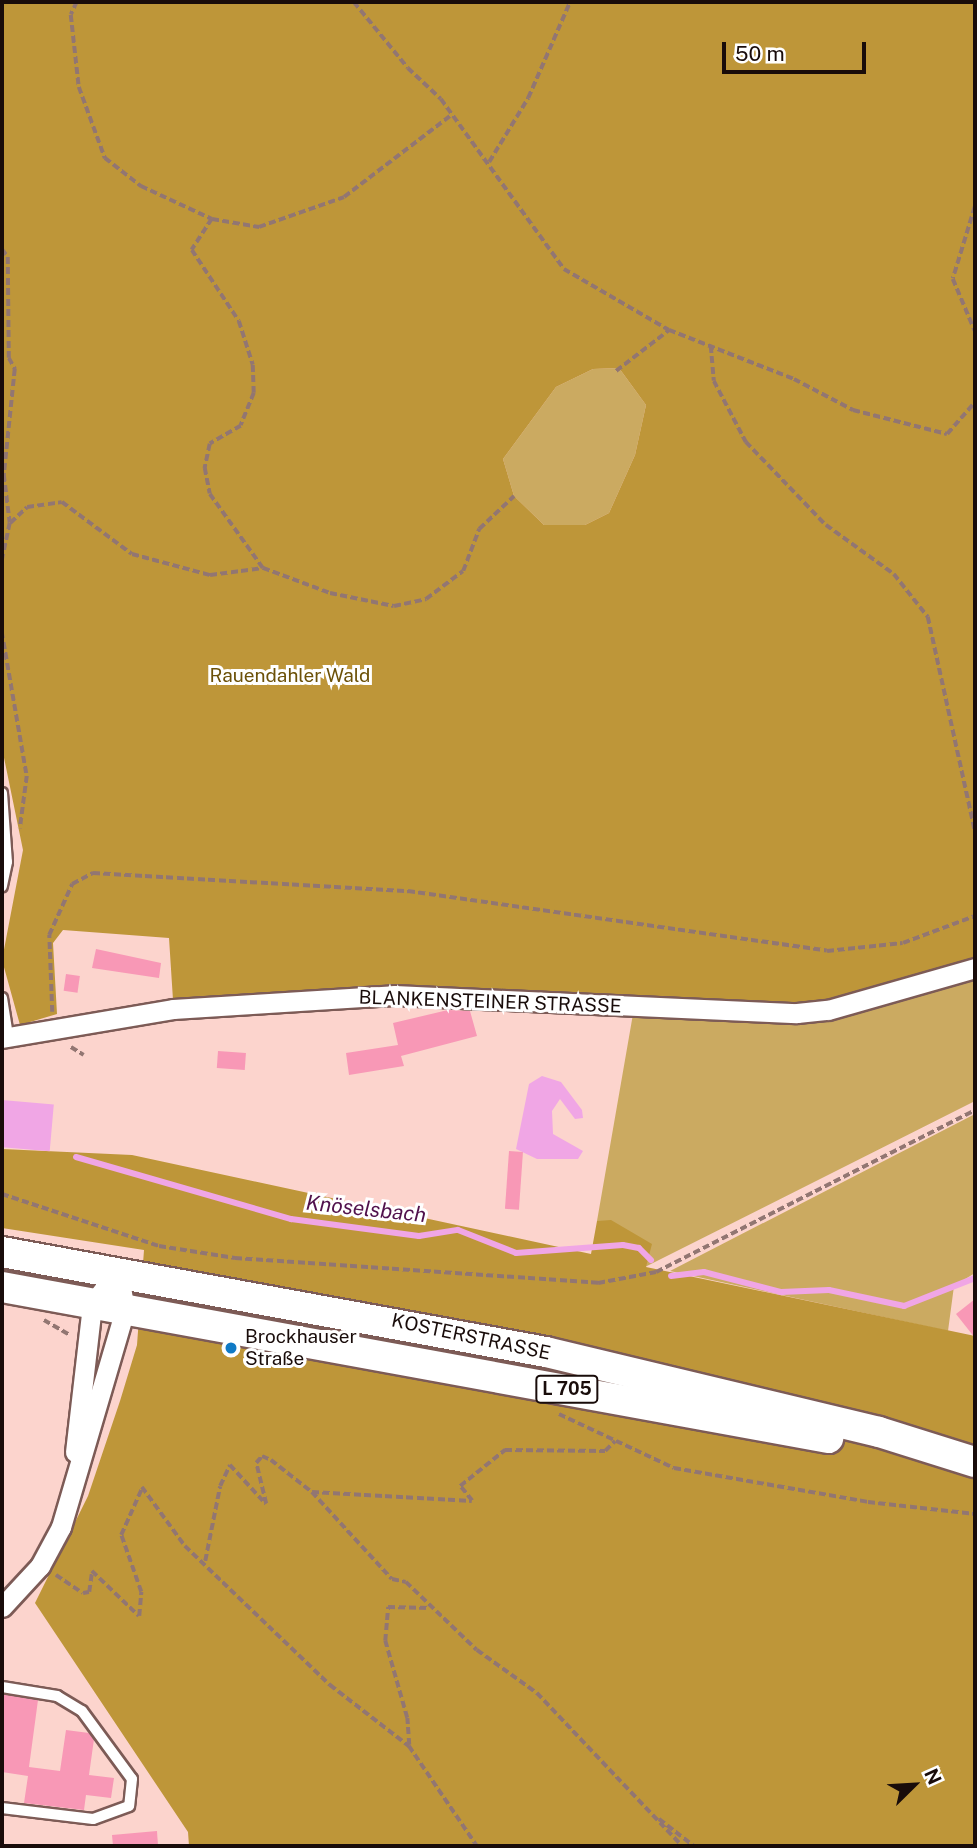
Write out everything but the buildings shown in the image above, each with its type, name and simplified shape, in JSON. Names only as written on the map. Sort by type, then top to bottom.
[{"type":"main road","name":"KOSTERSTRASSE","points":[[2,1252],[118,1271],[546,1352],[879,1432],[975,1464]]},
{"type":"main road","name":"KOSTERSTRASSE","points":[[2,1287],[975,1464]]},
{"type":"street","name":"BLANKENSTEINER STRASSE","points":[[5,1037],[173,1009],[394,995],[797,1013],[828,1010],[975,968]]},
{"type":"street","points":[[70,1499],[92,1304],[118,1271]]},
{"type":"street","points":[[2,1607],[33,1575],[70,1499],[125,1310],[118,1271]]},
{"type":"lane","points":[[2,793],[6,837],[2,886]]},
{"type":"lane","points":[[2,998],[5,1037]]},
{"type":"lane","points":[[2,1687],[57,1696],[82,1712],[132,1779],[129,1806],[93,1819],[2,1808]]},
{"type":"path","points":[[77,2],[71,15],[79,87],[104,158],[141,186],[212,219],[259,227],[344,197],[450,116]]},
{"type":"path","points":[[355,2],[489,162],[564,269],[669,330],[853,410],[908,427],[947,434],[975,402]]},
{"type":"path","points":[[489,162],[527,98],[570,2]]},
{"type":"path","points":[[975,207],[953,279],[975,331]]},
{"type":"path","points":[[212,219],[192,250],[239,321],[253,365],[254,393],[241,426],[210,444],[205,468],[210,494],[263,568]]},
{"type":"path","points":[[2,249],[8,257],[9,358],[15,369],[4,475],[10,523],[2,560]]},
{"type":"path","points":[[616,371],[669,330]]},
{"type":"path","points":[[711,346],[714,380],[746,442],[826,525],[894,574],[928,617],[975,830]]},
{"type":"path","points":[[10,523],[27,507],[62,502],[132,554],[210,575],[263,568],[330,593],[394,606],[426,599],[463,571],[479,529],[514,496]]},
{"type":"path","points":[[2,632],[27,776],[24,818],[19,832],[6,837]]},
{"type":"path","points":[[54,1027],[49,935],[79,876],[109,873],[408,891],[827,951],[904,943],[975,916]]},
{"type":"path","points":[[2,1194],[159,1246],[235,1258],[598,1283],[656,1272],[975,1111]]},
{"type":"path","points":[[37,1317],[61,1334],[88,1337]]},
{"type":"path","points":[[549,1409],[674,1468],[741,1483],[975,1514]]},
{"type":"path","points":[[312,1492],[472,1501],[460,1486],[505,1450],[605,1451],[615,1441]]},
{"type":"path","points":[[205,1562],[220,1486],[230,1465],[266,1504],[256,1463],[262,1456],[312,1492],[392,1579],[406,1582],[430,1608],[537,1693],[682,1846]]},
{"type":"path","points":[[33,1575],[60,1574],[83,1593],[89,1592],[92,1571],[139,1616],[141,1592],[121,1535],[142,1487],[167,1525],[330,1685],[409,1746],[477,1846]]},
{"type":"path","points":[[409,1746],[407,1717],[384,1642],[388,1607],[430,1608]]},
{"type":"path","points":[[654,1816],[694,1846]]},
{"type":"shaded area","points":[[619,368],[646,405],[635,455],[609,513],[585,525],[544,525],[514,496],[503,459],[556,387],[593,369]]},
{"type":"shaded area","points":[[975,979],[975,1101],[645,1267],[597,1221],[633,1014],[832,1017]]},
{"type":"shaded area","points":[[542,1076],[561,1082],[582,1110],[583,1118],[575,1119],[560,1099],[552,1111],[553,1134],[583,1151],[578,1159],[537,1159],[516,1149],[529,1084]]},
{"type":"shaded area","points":[[2,1100],[54,1105],[50,1151],[2,1147]]},
{"type":"shaded area","points":[[975,1114],[975,1273],[954,1286],[948,1331],[670,1271]]},
{"type":"green space","name":"Rauendahler Wald","points":[[2,2],[975,2],[975,958],[825,1001],[765,1008],[173,1000],[169,938],[63,930],[53,943],[57,1014],[20,1025],[2,960],[23,850],[2,748]],"holes":[[[619,368],[646,405],[635,455],[609,513],[585,525],[544,525],[514,496],[503,459],[556,387],[593,369]]]},
{"type":"green space","points":[[2,1149],[132,1155],[591,1254],[597,1221],[611,1220],[652,1244],[646,1267],[975,1336],[975,1846],[189,1846],[188,1832],[35,1603],[88,1496],[120,1401],[137,1345],[144,1250],[2,1228]]},
{"type":"waterway","name":"Knöselsbach","points":[[76,1157],[291,1219],[419,1236],[458,1230],[516,1253],[623,1245],[639,1248],[651,1260]]},
{"type":"waterway","name":"Knöselsbach","points":[[671,1276],[704,1272],[781,1292],[829,1290],[904,1306],[975,1278]]},
{"type":"place","name":"Brockhauser Straße","points":[[231,1348]]}]
